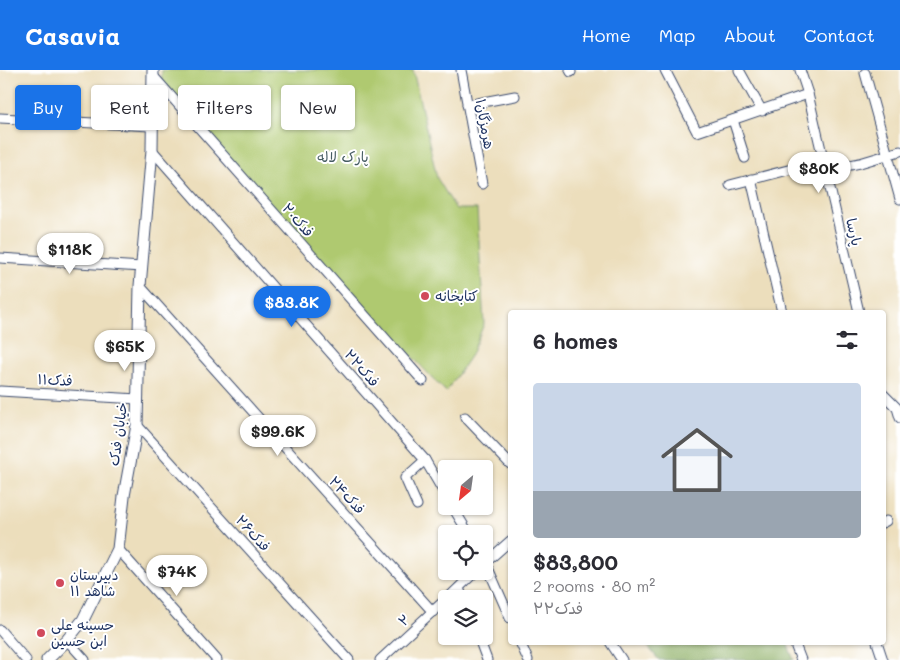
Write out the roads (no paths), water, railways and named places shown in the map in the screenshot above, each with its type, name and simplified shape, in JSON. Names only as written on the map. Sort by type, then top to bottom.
[{"type":"street","name":"هرمزگان۱","points":[[461,70],[482,184]]},
{"type":"street","points":[[665,70],[697,132],[808,94]]},
{"type":"street","points":[[739,70],[762,110]]},
{"type":"street","name":"پارسا","points":[[800,70],[808,94],[859,310]]},
{"type":"street","name":"فدک۲۰","points":[[154,73],[423,381]]},
{"type":"street","points":[[865,73],[886,155],[900,199]]},
{"type":"street","points":[[467,105],[515,96]]},
{"type":"street","points":[[0,118],[91,123]]},
{"type":"street","points":[[732,120],[745,158]]},
{"type":"street","name":"خیابان فدک","points":[[46,660],[67,640],[92,605],[118,549],[124,496],[137,425],[140,286],[152,150],[150,130]]},
{"type":"street","name":"فدک۲۲","points":[[152,150],[425,460],[438,482]]},
{"type":"street","points":[[730,184],[900,151]]},
{"type":"street","points":[[752,179],[782,310]]},
{"type":"street","points":[[0,258],[142,267]]},
{"type":"street","name":"فدک۲۴","points":[[140,286],[433,612]]},
{"type":"street","name":"فدک۱۱","points":[[0,391],[138,399]]},
{"type":"street","points":[[886,397],[898,408],[900,418]]},
{"type":"street","points":[[465,416],[508,462]]},
{"type":"street","name":"فدک۲۶","points":[[137,425],[349,660]]},
{"type":"street","points":[[417,505],[405,478],[425,460]]},
{"type":"street","points":[[493,555],[508,543]]},
{"type":"street","points":[[118,549],[217,660]]},
{"type":"street","name":"۲","points":[[459,588],[467,580]]},
{"type":"street","points":[[492,580],[508,614]]},
{"type":"street","name":"۲","points":[[380,660],[438,607]]},
{"type":"street","points":[[0,630],[26,660]]},
{"type":"street","points":[[67,640],[85,660]]},
{"type":"street","points":[[476,660],[486,658],[481,645]]},
{"type":"street","points":[[521,645],[528,660]]},
{"type":"street","points":[[612,645],[622,660]]},
{"type":"street","points":[[795,645],[801,660]]},
{"type":"street","points":[[877,645],[883,660]]},
{"type":"place","name":"کتابخانه","points":[[425,296]]},
{"type":"place","name":"دبیرستان شاهد ۱۱","points":[[60,583]]},
{"type":"place","name":"حسینه علی ابن حسین","points":[[41,633]]},
{"type":"park label","name":"پارک لاله","points":[[343,157]]}]
